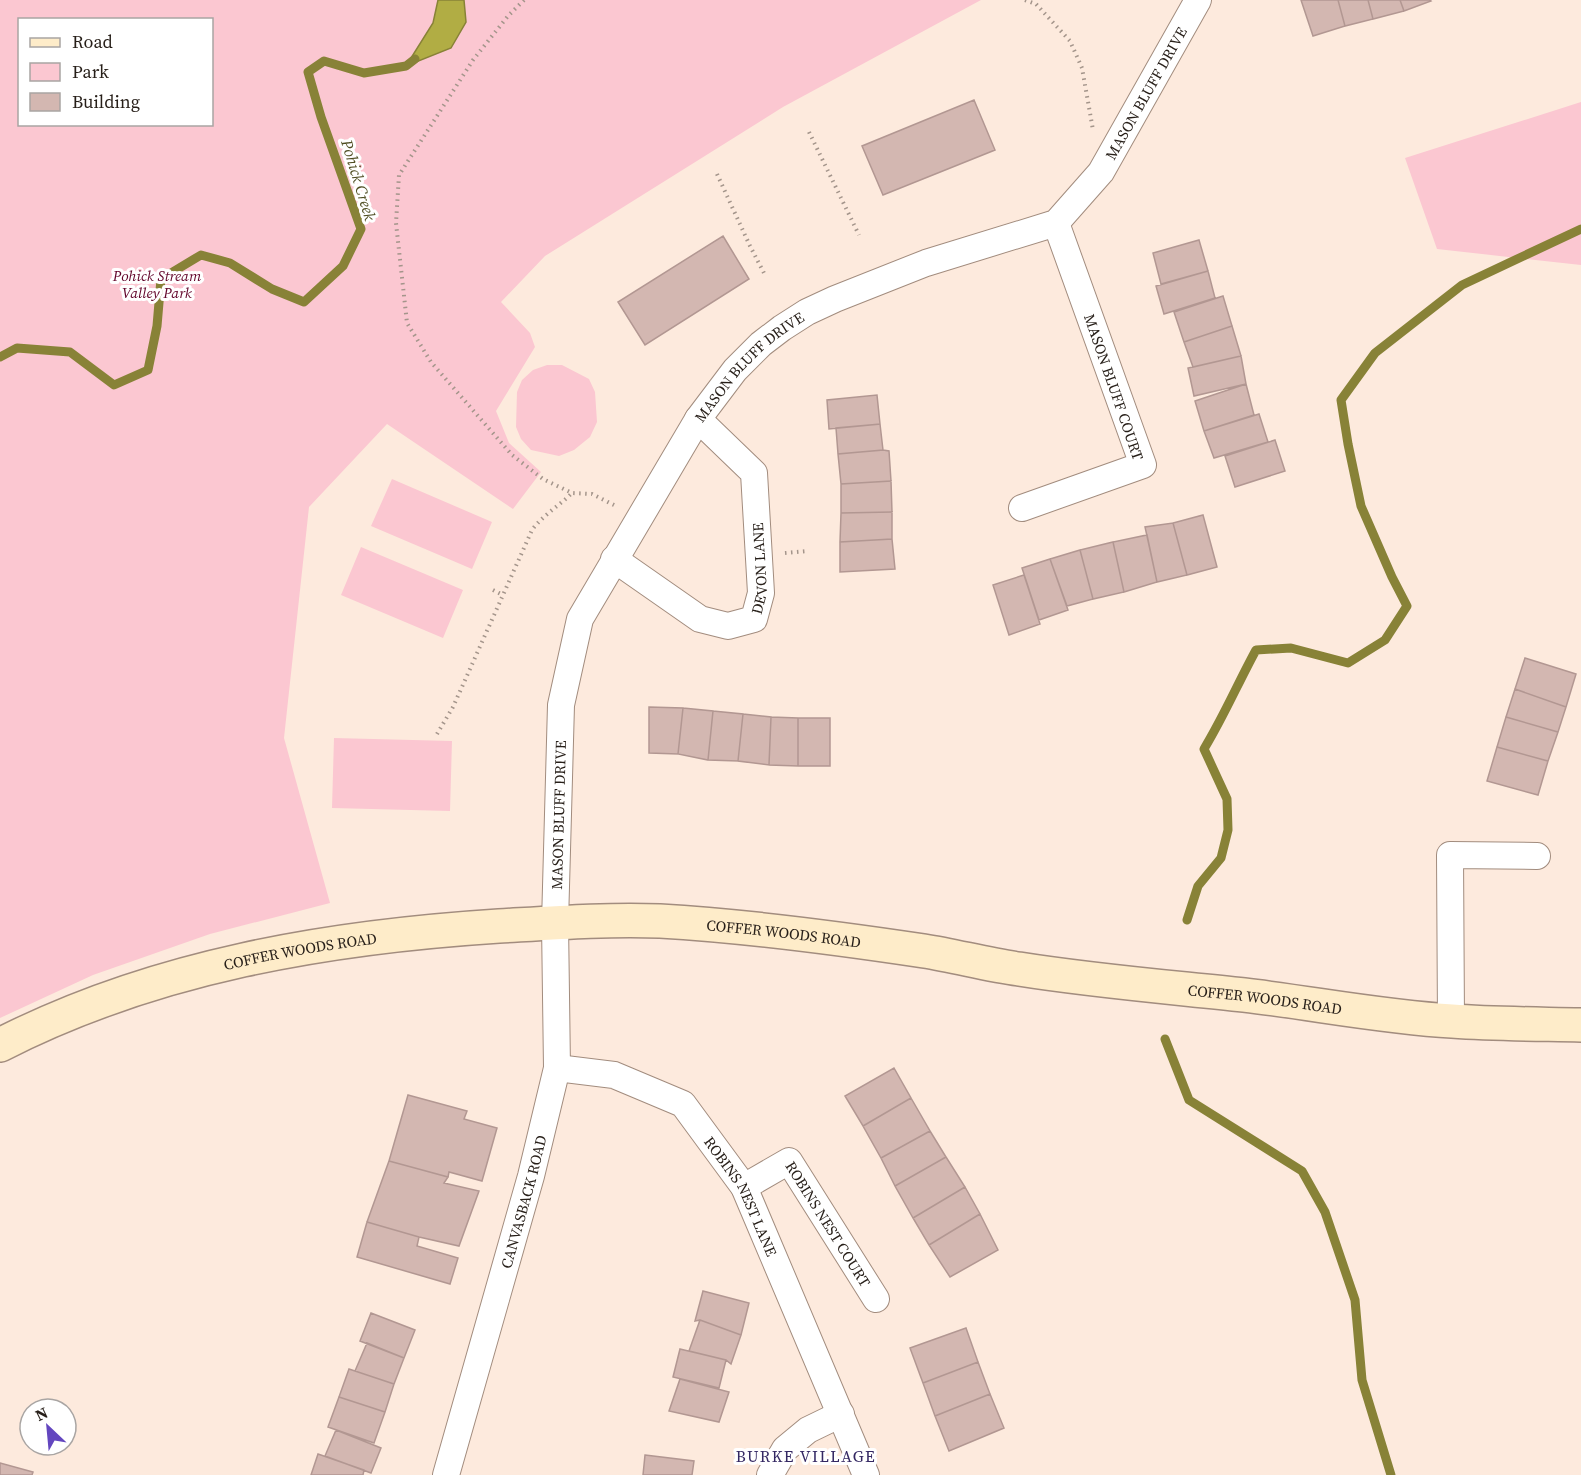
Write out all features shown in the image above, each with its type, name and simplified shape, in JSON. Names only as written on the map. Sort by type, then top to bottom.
[{"type":"street","name":"MASON BLUFF DRIVE","points":[[555,923],[561,705],[580,619],[698,419],[735,370],[782,328],[807,312],[926,262],[1056,223],[1101,172],[1198,0]]},
{"type":"street","name":"MASON BLUFF COURT","points":[[1022,508],[1143,465],[1056,223]]},
{"type":"street","name":"DEVON LANE","points":[[614,559],[700,619],[728,626],[754,619],[762,593],[754,473],[698,419]]},
{"type":"street","points":[[1451,1021],[1449,855],[1537,856]]},
{"type":"street","name":"COFFER WOODS ROAD","points":[[0,1045],[92,1005],[141,987],[232,962],[341,941],[448,929],[555,923],[657,921],[744,928],[928,951],[1019,969],[1451,1021],[1581,1025]]},
{"type":"street","name":"CANVASBACK ROAD","points":[[446,1475],[531,1176],[557,1068],[555,923]]},
{"type":"street","name":"ROBINS NEST LANE","points":[[557,1068],[614,1075],[683,1104],[744,1187],[866,1475]]},
{"type":"street","name":"ROBINS NEST COURT","points":[[744,1187],[789,1161],[876,1299]]},
{"type":"street","points":[[770,1475],[785,1449],[808,1430],[841,1414]]},
{"type":"path","points":[[524,0],[508,16],[473,60],[399,175],[396,223],[407,323],[431,362],[512,455],[543,479],[572,493],[592,494],[610,503]]},
{"type":"path","points":[[1025,0],[1036,4],[1070,41],[1082,68],[1101,172]]},
{"type":"path","points":[[809,132],[859,235]]},
{"type":"path","points":[[717,174],[765,275]]},
{"type":"path","points":[[437,734],[453,707],[532,530],[541,518],[558,507],[572,493]]},
{"type":"path","points":[[774,554],[808,551]]},
{"type":"path","points":[[492,590],[503,595]]},
{"type":"green space","name":"Pohick Stream Valley Park","points":[[0,0],[981,0],[783,107],[545,256],[501,302],[530,333],[535,347],[496,411],[509,443],[541,472],[513,509],[387,424],[309,507],[284,738],[330,903],[210,934],[93,975],[0,1018]]},
{"type":"green space","points":[[1581,102],[1581,265],[1437,249],[1405,158]]},
{"type":"green space","points":[[547,365],[562,365],[589,379],[595,392],[597,422],[590,437],[574,450],[559,456],[531,450],[521,439],[516,427],[517,392],[522,380],[533,370]]},
{"type":"green space","points":[[392,479],[492,522],[472,569],[371,526]]},
{"type":"green space","points":[[361,547],[463,590],[443,638],[341,595]]},
{"type":"green space","points":[[334,738],[452,741],[450,811],[332,808]]},
{"type":"shaded area","points":[[438,0],[464,0],[466,22],[451,48],[406,66],[433,23]]},
{"type":"building","points":[[1301,0],[1338,0],[1345,26],[1313,36]]},
{"type":"building","points":[[1338,0],[1368,0],[1373,19],[1345,26]]},
{"type":"building","points":[[1368,0],[1400,0],[1404,11],[1373,19]]},
{"type":"building","points":[[1400,0],[1430,0],[1431,1],[1404,11]]},
{"type":"building","points":[[974,100],[995,150],[883,195],[862,146]]},
{"type":"building","points":[[723,236],[749,279],[645,345],[618,302]]},
{"type":"building","points":[[1199,240],[1208,271],[1161,284],[1153,253]]},
{"type":"building","points":[[1208,271],[1215,298],[1164,314],[1156,286]]},
{"type":"building","points":[[1223,296],[1232,326],[1184,342],[1174,312]]},
{"type":"building","points":[[1232,326],[1241,356],[1193,367],[1184,342]]},
{"type":"building","points":[[1241,356],[1246,384],[1194,396],[1188,368]]},
{"type":"building","points":[[1246,384],[1254,415],[1204,431],[1195,401]]},
{"type":"building","points":[[877,395],[880,424],[829,429],[827,400]]},
{"type":"building","points":[[1259,414],[1268,442],[1214,458],[1204,431]]},
{"type":"building","points":[[880,424],[883,450],[838,454],[836,428]]},
{"type":"building","points":[[1275,440],[1285,471],[1235,487],[1225,456]]},
{"type":"building","points":[[889,451],[891,481],[841,484],[838,454]]},
{"type":"building","points":[[891,481],[892,512],[841,513],[841,484]]},
{"type":"building","points":[[892,512],[892,539],[840,542],[841,513]]},
{"type":"building","points":[[1203,515],[1217,567],[1187,575],[1173,523]]},
{"type":"building","points":[[1173,523],[1187,575],[1157,582],[1145,527]]},
{"type":"building","points":[[1147,535],[1157,582],[1124,592],[1113,542]]},
{"type":"building","points":[[892,539],[895,569],[840,572],[840,542]]},
{"type":"building","points":[[1113,542],[1124,592],[1093,599],[1080,550]]},
{"type":"building","points":[[1080,550],[1093,599],[1067,606],[1050,559]]},
{"type":"building","points":[[1050,559],[1068,610],[1039,620],[1022,568]]},
{"type":"building","points":[[1024,575],[1040,624],[1009,635],[993,585]]},
{"type":"building","points":[[1525,658],[1576,674],[1566,707],[1515,689]]},
{"type":"building","points":[[1515,689],[1566,707],[1558,732],[1506,717]]},
{"type":"building","points":[[649,707],[683,708],[678,754],[649,753]]},
{"type":"building","points":[[683,708],[713,711],[708,760],[678,754]]},
{"type":"building","points":[[713,711],[743,714],[738,761],[708,760]]},
{"type":"building","points":[[743,714],[771,717],[769,765],[738,761]]},
{"type":"building","points":[[771,717],[798,718],[798,766],[769,765]]},
{"type":"building","points":[[1506,717],[1558,732],[1548,761],[1497,747]]},
{"type":"building","points":[[798,718],[830,718],[830,766],[798,766]]},
{"type":"building","points":[[1497,747],[1548,761],[1538,795],[1487,781]]},
{"type":"building","points":[[894,1068],[911,1098],[863,1126],[845,1096]]},
{"type":"building","points":[[408,1095],[467,1111],[464,1119],[497,1128],[482,1181],[449,1172],[448,1177],[389,1161]]},
{"type":"building","points":[[911,1098],[930,1131],[881,1158],[863,1126]]},
{"type":"building","points":[[930,1131],[946,1157],[895,1186],[881,1158]]},
{"type":"building","points":[[946,1157],[965,1187],[913,1218],[895,1186]]},
{"type":"building","points":[[389,1161],[448,1177],[444,1183],[479,1191],[459,1246],[367,1222]]},
{"type":"building","points":[[965,1187],[980,1214],[929,1245],[913,1218]]},
{"type":"building","points":[[980,1214],[998,1250],[950,1277],[929,1245]]},
{"type":"building","points":[[367,1222],[419,1237],[417,1246],[458,1258],[450,1284],[357,1257]]},
{"type":"building","points":[[703,1291],[749,1303],[741,1335],[700,1320],[695,1321]]},
{"type":"building","points":[[371,1313],[415,1330],[404,1358],[360,1341]]},
{"type":"building","points":[[700,1320],[741,1335],[731,1364],[726,1360],[689,1351]]},
{"type":"building","points":[[966,1328],[978,1362],[923,1383],[910,1348]]},
{"type":"building","points":[[367,1343],[404,1358],[394,1384],[355,1371]]},
{"type":"building","points":[[680,1349],[726,1360],[719,1388],[673,1377]]},
{"type":"building","points":[[978,1362],[990,1394],[935,1416],[923,1383]]},
{"type":"building","points":[[349,1369],[394,1384],[385,1412],[339,1397]]},
{"type":"building","points":[[680,1379],[729,1392],[719,1422],[669,1411]]},
{"type":"building","points":[[990,1394],[1004,1428],[949,1451],[935,1416]]},
{"type":"building","points":[[339,1397],[385,1412],[374,1443],[328,1427]]},
{"type":"building","points":[[336,1430],[381,1448],[371,1473],[325,1456]]},
{"type":"building","points":[[318,1454],[364,1470],[363,1475],[311,1475]]},
{"type":"building","points":[[645,1455],[694,1461],[692,1475],[643,1475]]},
{"type":"building","points":[[0,1463],[33,1472],[32,1475],[0,1475]]},
{"type":"waterway","name":"Pohick Creek","points":[[0,357],[17,348],[70,352],[114,385],[148,370],[157,326],[161,279],[201,255],[230,263],[272,289],[304,302],[343,266],[361,229],[321,117],[308,72],[324,61],[364,73],[406,66],[415,59]]},
{"type":"waterway","points":[[1187,920],[1198,886],[1221,858],[1228,830],[1227,799],[1204,749],[1256,650],[1291,648],[1348,663],[1385,640],[1407,606],[1361,506],[1341,400],[1375,353],[1462,285],[1581,229]]},
{"type":"waterway","points":[[1165,1039],[1189,1100],[1302,1171],[1325,1212],[1355,1300],[1362,1380],[1391,1475]]},
{"type":"district","name":"BURKE VILLAGE","points":[[806,1456]]}]
